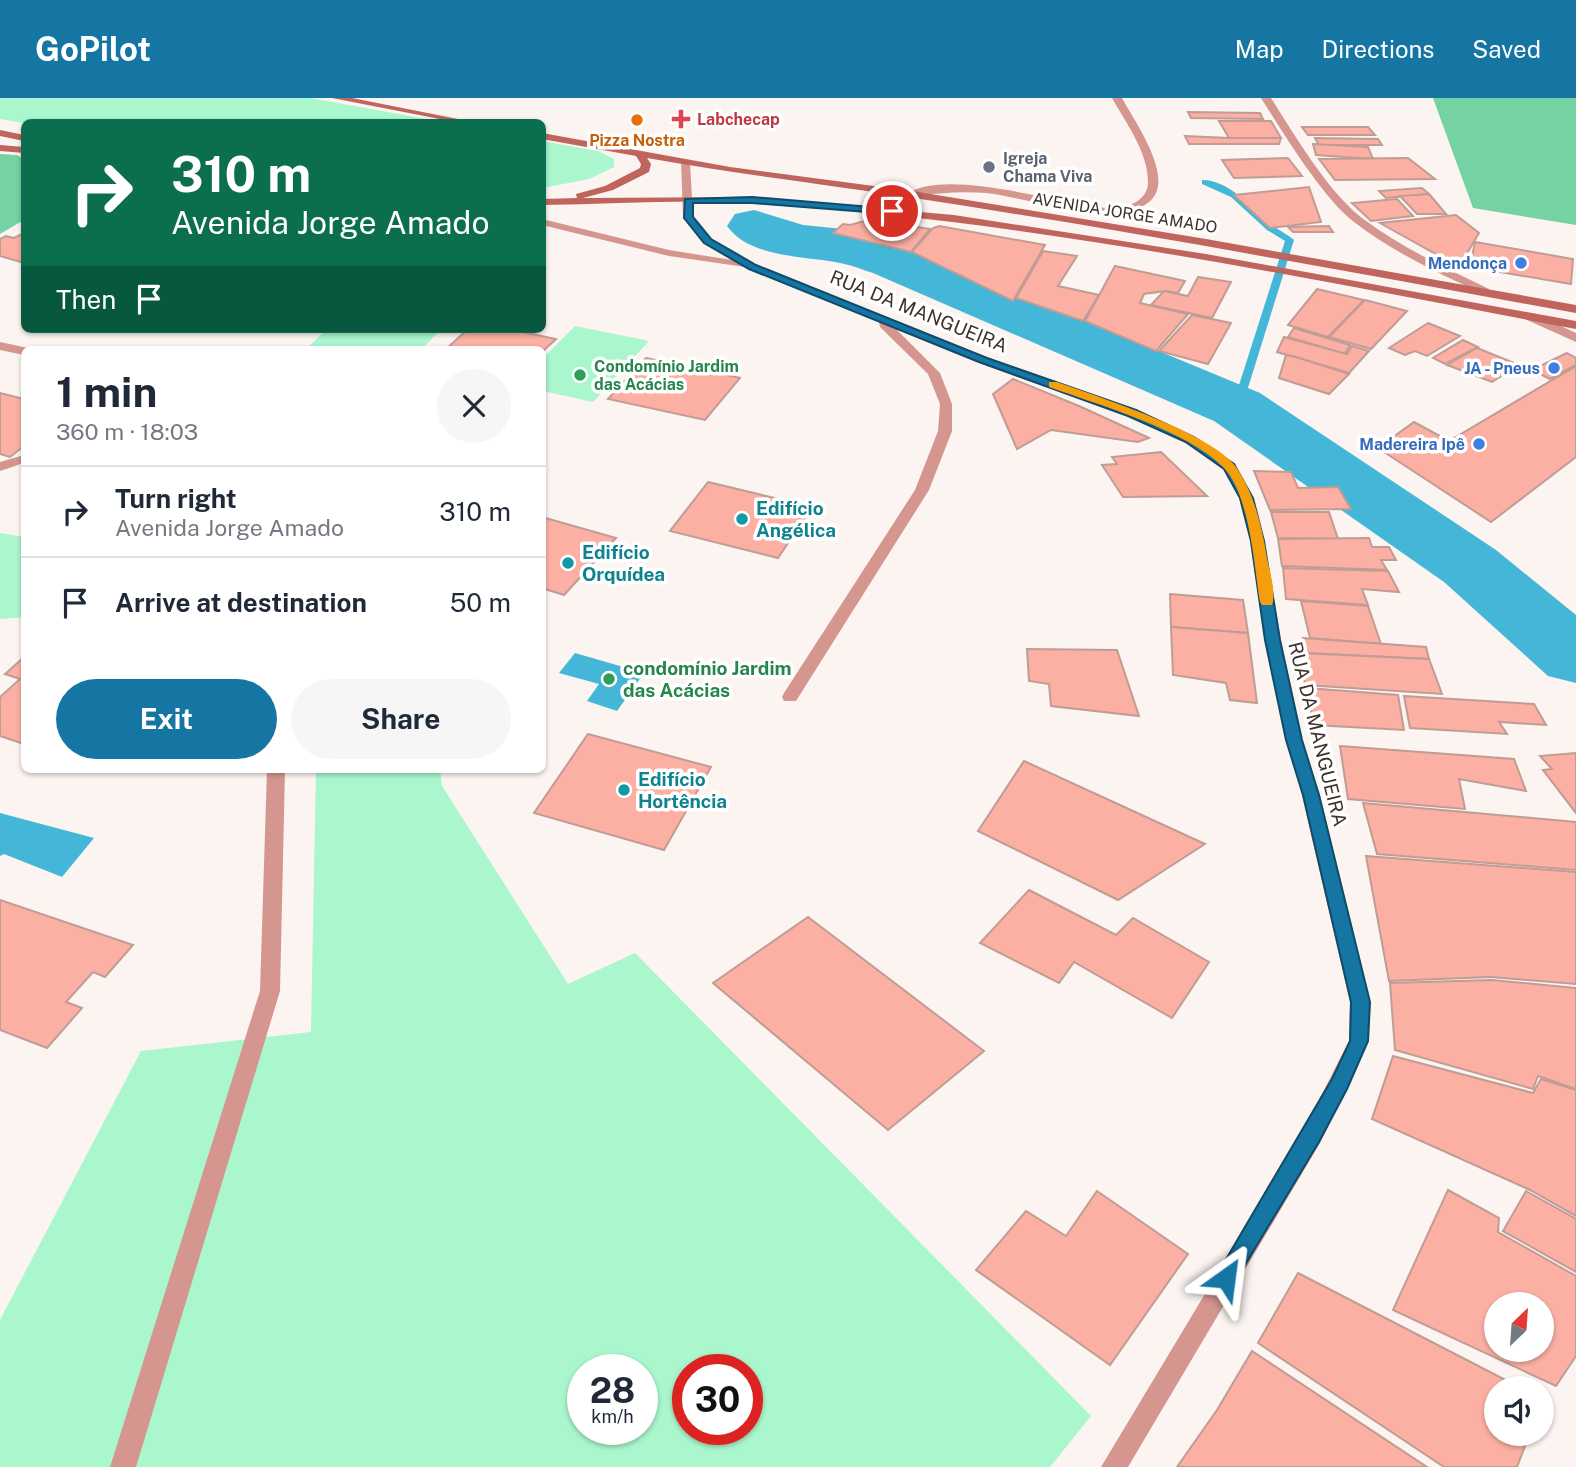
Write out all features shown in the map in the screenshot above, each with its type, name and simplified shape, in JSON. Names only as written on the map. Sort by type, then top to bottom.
[{"type":"main road","points":[[337,98],[452,119]]},
{"type":"main road","points":[[0,133],[21,137]]},
{"type":"main road","name":"AVENIDA JORGE AMADO","points":[[546,137],[685,162],[912,194],[1206,242],[1576,309]]},
{"type":"main road","points":[[0,148],[21,150]]},
{"type":"main road","points":[[548,202],[631,179],[645,170],[646,164],[640,154]]},
{"type":"main road","name":"AVENIDA JORGE AMADO","points":[[548,202],[752,200],[892,211],[1206,257],[1576,326]]},
{"type":"street","points":[[912,194],[945,187],[999,192],[1110,211],[1128,211],[1143,205],[1153,194],[1156,184],[1152,168],[1117,98]]},
{"type":"street","points":[[1266,98],[1294,142],[1342,205],[1358,220],[1427,263],[1485,291]]},
{"type":"street","name":"RUA DA MANGUEIRA","points":[[685,162],[688,218],[707,241],[752,267],[983,360],[1132,413],[1190,440],[1229,467],[1246,498],[1257,541],[1273,640],[1294,740],[1311,795],[1360,1002],[1359,1041],[1318,1125],[1114,1467]]},
{"type":"street","name":"RUA DA MANGUEIRA","points":[[546,223],[669,253],[752,267]]},
{"type":"street","points":[[790,697],[922,490],[946,431],[946,404],[933,373],[876,317]]},
{"type":"street","points":[[1531,317],[1576,338]]},
{"type":"street","points":[[0,346],[21,350]]},
{"type":"street","points":[[0,467],[21,460]]},
{"type":"street","points":[[123,1467],[270,991],[276,773]]},
{"type":"green space","points":[[0,98],[310,98],[426,119],[21,119],[21,122],[0,119]]},
{"type":"green space","points":[[1433,98],[1576,98],[1576,225],[1473,208]]},
{"type":"green space","points":[[546,142],[598,151],[614,159],[614,167],[589,179],[546,187]]},
{"type":"green space","points":[[0,154],[17,155],[21,157],[21,222],[0,234]]},
{"type":"green space","name":"Condomínio Jardim das Acácias","points":[[575,326],[649,341],[593,402],[546,392],[546,355]]},
{"type":"green space","points":[[323,333],[437,333],[425,346],[309,346]]},
{"type":"green space","points":[[0,533],[21,536],[21,617],[0,619]]},
{"type":"green space","points":[[316,773],[440,773],[442,786],[568,984],[635,953],[1091,1416],[1050,1467],[0,1467],[0,1320],[141,1051],[311,1032]]},
{"type":"water","name":"condomínio Jardim das Acácias","points":[[575,653],[644,673],[617,711],[587,701],[599,684],[559,673]]},
{"type":"water","points":[[0,813],[94,838],[62,877],[4,854],[0,856]]},
{"type":"building","points":[[1188,112],[1260,113],[1263,119],[1191,118]]},
{"type":"building","points":[[1219,121],[1271,121],[1281,138],[1229,138]]},
{"type":"building","points":[[1302,127],[1368,127],[1375,135],[1308,135]]},
{"type":"building","points":[[1185,136],[1281,138],[1279,144],[1189,144]]},
{"type":"building","points":[[1315,138],[1378,139],[1382,145],[1319,145]]},
{"type":"building","points":[[1313,144],[1368,147],[1373,159],[1316,155]]},
{"type":"building","points":[[1288,158],[1302,176],[1234,178],[1222,160]]},
{"type":"building","points":[[1408,158],[1435,179],[1335,180],[1319,159]]},
{"type":"building","points":[[1309,187],[1321,222],[1270,228],[1234,195]]},
{"type":"building","points":[[1422,188],[1429,194],[1386,198],[1379,191]]},
{"type":"building","points":[[1429,194],[1446,214],[1417,214],[1400,196]]},
{"type":"building","points":[[1397,199],[1413,216],[1371,221],[1352,203]]},
{"type":"building","points":[[1456,215],[1479,233],[1459,267],[1380,223]]},
{"type":"building","points":[[872,219],[900,224],[896,228],[900,229],[904,225],[930,229],[911,252],[833,233],[843,224],[850,225]]},
{"type":"building","points":[[939,226],[1045,245],[1013,301],[912,252],[933,228]]},
{"type":"building","points":[[1329,226],[1333,232],[1293,232],[1288,227]]},
{"type":"building","points":[[21,234],[21,262],[0,256],[0,239],[6,236],[14,238]]},
{"type":"building","name":"Mendonça","points":[[1475,242],[1573,259],[1571,284],[1470,267]]},
{"type":"building","points":[[1043,251],[1077,256],[1058,286],[1099,295],[1083,321],[1016,298]]},
{"type":"building","points":[[1115,266],[1185,281],[1178,293],[1165,291],[1144,294],[1140,303],[1188,314],[1156,351],[1085,321]]},
{"type":"building","points":[[1198,277],[1231,282],[1212,318],[1151,305],[1164,291],[1188,296]]},
{"type":"building","points":[[1317,289],[1364,300],[1328,337],[1288,325]]},
{"type":"building","points":[[1365,300],[1407,311],[1371,349],[1329,337]]},
{"type":"building","points":[[1192,315],[1231,323],[1208,364],[1159,351]]},
{"type":"building","points":[[1428,323],[1460,336],[1427,356],[1415,351],[1405,355],[1389,348]]},
{"type":"building","points":[[1294,328],[1350,345],[1345,354],[1288,337]]},
{"type":"building","points":[[464,333],[528,333],[556,339],[546,348],[546,346],[449,346]]},
{"type":"building","points":[[1284,337],[1347,354],[1352,346],[1369,351],[1349,373],[1277,352]]},
{"type":"building","points":[[1463,340],[1478,347],[1445,364],[1433,358]]},
{"type":"building","points":[[1477,348],[1519,365],[1492,382],[1447,365]]},
{"type":"building","name":"JA - Pneus","points":[[1567,353],[1576,358],[1576,365],[1550,379],[1532,370]]},
{"type":"building","points":[[1286,355],[1349,374],[1329,394],[1279,378]]},
{"type":"building","points":[[646,358],[740,378],[705,420],[608,399]]},
{"type":"building","name":"Madereira Ipê","points":[[1576,366],[1576,457],[1491,522],[1378,448],[1414,422],[1449,441]]},
{"type":"building","points":[[1013,379],[1149,438],[1138,442],[1051,430],[1017,449],[993,394]]},
{"type":"building","points":[[0,393],[21,398],[21,448],[10,457],[0,454]]},
{"type":"building","points":[[1161,452],[1207,496],[1123,497],[1102,465],[1117,464],[1112,457]]},
{"type":"building","points":[[1254,471],[1291,472],[1298,488],[1338,487],[1351,509],[1270,510]]},
{"type":"building","name":"Edifício Angélica","points":[[708,482],[812,507],[778,558],[670,531]]},
{"type":"building","points":[[1271,512],[1329,512],[1338,539],[1278,538]]},
{"type":"building","name":"Edifício Orquídea","points":[[546,518],[616,538],[564,595],[546,589]]},
{"type":"building","points":[[1369,538],[1372,547],[1389,547],[1396,560],[1381,560],[1387,570],[1282,566],[1278,539]]},
{"type":"building","points":[[1283,568],[1388,571],[1399,592],[1362,589],[1368,605],[1286,599]]},
{"type":"building","points":[[1170,594],[1243,600],[1248,633],[1171,627]]},
{"type":"building","points":[[1301,601],[1368,606],[1381,644],[1310,638]]},
{"type":"building","points":[[1171,627],[1248,633],[1257,703],[1230,700],[1226,683],[1173,675]]},
{"type":"building","points":[[1303,638],[1426,647],[1429,659],[1307,653]]},
{"type":"building","points":[[1027,649],[1117,650],[1139,716],[1051,706],[1049,684],[1029,681]]},
{"type":"building","points":[[1300,653],[1429,659],[1442,694],[1305,685]]},
{"type":"building","points":[[21,660],[21,743],[0,736],[0,697],[20,679],[5,674]]},
{"type":"building","points":[[1307,688],[1398,695],[1404,730],[1313,725]]},
{"type":"building","points":[[1404,696],[1534,704],[1546,725],[1499,722],[1507,734],[1410,728]]},
{"type":"building","name":"Edifício Hortência","points":[[588,734],[711,767],[664,850],[534,813]]},
{"type":"building","points":[[1340,746],[1514,759],[1526,791],[1459,779],[1465,809],[1348,799]]},
{"type":"building","points":[[1576,753],[1576,813],[1543,770],[1552,769],[1540,756]]},
{"type":"building","points":[[1024,761],[1205,844],[1118,900],[978,831]]},
{"type":"building","points":[[1363,803],[1576,822],[1576,870],[1377,854]]},
{"type":"building","points":[[1366,856],[1576,872],[1576,984],[1491,977],[1389,981]]},
{"type":"building","points":[[1029,890],[1116,935],[1133,918],[1209,962],[1172,1018],[1074,962],[1059,983],[980,943]]},
{"type":"building","points":[[0,900],[133,945],[105,977],[93,972],[66,1002],[82,1008],[47,1048],[0,1030]]},
{"type":"building","points":[[808,917],[984,1051],[888,1130],[713,983]]},
{"type":"building","points":[[1492,980],[1576,988],[1576,1089],[1538,1076],[1533,1089],[1395,1050],[1390,983]]},
{"type":"building","points":[[1393,1056],[1533,1093],[1541,1079],[1576,1090],[1576,1216],[1530,1190],[1372,1119]]},
{"type":"building","points":[[1448,1190],[1499,1218],[1498,1232],[1576,1276],[1576,1356],[1556,1386],[1554,1376],[1535,1376],[1505,1362],[1554,1362],[1554,1292],[1484,1292],[1484,1352],[1393,1310]]},
{"type":"building","points":[[1097,1191],[1188,1254],[1110,1365],[976,1270],[1026,1211],[1066,1236]]},
{"type":"building","points":[[1526,1191],[1576,1219],[1576,1272],[1503,1231]]},
{"type":"building","points":[[1298,1273],[1498,1376],[1484,1376],[1484,1446],[1525,1446],[1517,1467],[1444,1467],[1258,1343]]},
{"type":"building","points":[[1252,1351],[1427,1467],[1177,1467],[1217,1410]]},
{"type":"waterway","points":[[1205,182],[1234,195],[1270,228],[1290,240],[1237,407]]},
{"type":"waterway","points":[[754,226],[795,241],[843,246],[893,261],[1237,407],[1470,566],[1576,657]]},
{"type":"slow traffic","points":[[1053,385],[1132,413],[1190,440],[1229,467],[1246,498],[1257,541],[1267,602]]},
{"type":"place","name":"Labchecap","points":[[681,119]]},
{"type":"place","name":"Pizza Nostra","points":[[637,120]]},
{"type":"place","name":"Igreja Chama Viva","points":[[989,167]]},
{"type":"place","name":"Mendonça","points":[[1521,263]]},
{"type":"place","name":"JA - Pneus","points":[[1554,368]]},
{"type":"place","name":"Condomínio Jardim das Acácias","points":[[580,375]]},
{"type":"place","name":"Madereira Ipê","points":[[1479,444]]},
{"type":"place","name":"Edifício Angélica","points":[[742,519]]},
{"type":"place","name":"Edifício Orquídea","points":[[568,563]]},
{"type":"place","name":"condomínio Jardim das Acácias","points":[[609,679]]},
{"type":"place","name":"Edifício Hortência","points":[[624,790]]},
{"type":"route","points":[[892,211],[752,200],[688,201],[688,218],[707,241],[752,267],[983,360],[1132,413],[1190,440],[1229,467],[1246,498],[1257,541],[1273,640],[1294,740],[1331,874],[1360,1002],[1359,1041],[1312,1136],[1226,1278]]}]
